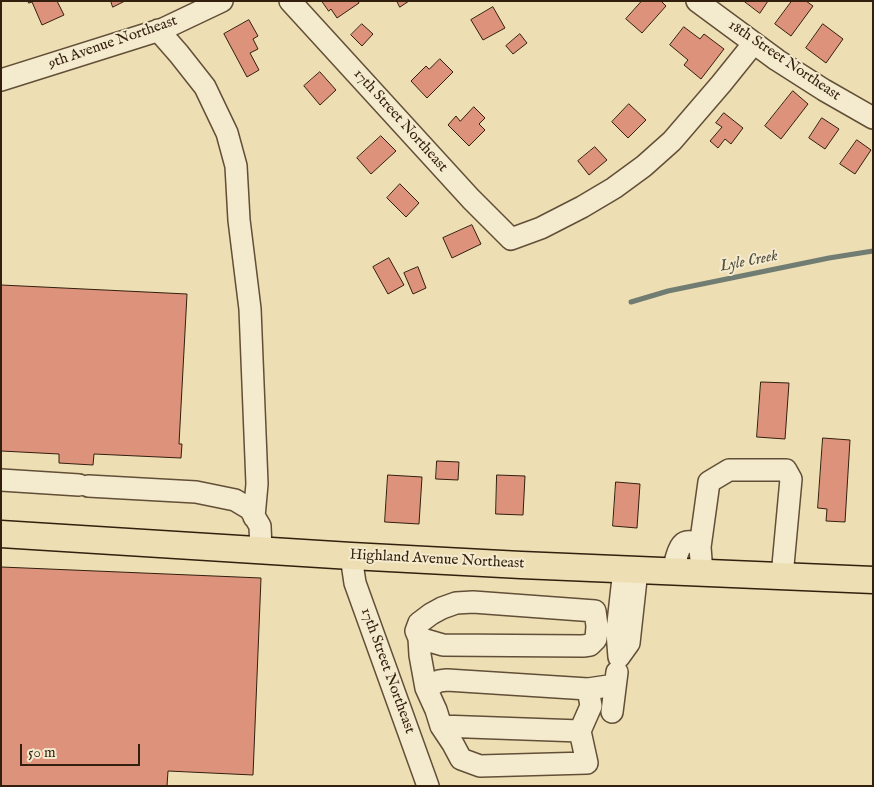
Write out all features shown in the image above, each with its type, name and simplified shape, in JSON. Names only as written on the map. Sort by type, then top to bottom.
[{"type":"main road","name":"Highland Avenue Northeast","points":[[1,534],[351,556],[674,571],[701,560],[782,576],[873,580]]},
{"type":"street","name":"9th Avenue Northeast","points":[[1,80],[158,30],[222,1]]},
{"type":"street","name":"17th Street Northeast","points":[[290,1],[471,199],[511,239],[541,228],[582,207],[614,188],[644,166],[672,141],[754,43]]},
{"type":"street","name":"18th Street Northeast","points":[[697,1],[777,60],[873,118]]},
{"type":"street","points":[[158,30],[180,54],[205,87],[227,133],[236,166],[239,220],[250,309],[257,484],[254,517]]},
{"type":"street","points":[[701,560],[709,482],[730,470],[786,470],[791,479],[782,576]]},
{"type":"street","points":[[1,480],[196,492],[235,500],[250,509],[260,526],[261,550]]},
{"type":"street","name":"17th Street Northeast","points":[[351,556],[355,583],[428,786]]},
{"type":"street","points":[[612,712],[619,652],[617,632],[631,569]]},
{"type":"street","points":[[588,689],[591,706],[580,731],[587,763],[480,766],[461,759],[441,726],[426,688],[419,638],[416,631],[419,623],[442,608],[473,602],[595,611],[596,639],[590,645]]},
{"type":"street","points":[[419,638],[443,645],[590,645],[619,652]]},
{"type":"street","points":[[426,688],[439,681],[447,680],[588,689],[615,686]]},
{"type":"street","points":[[441,726],[580,731]]},
{"type":"building","points":[[28,1],[57,1],[64,15],[42,25],[32,2],[29,3]]},
{"type":"building","points":[[111,1],[125,1],[113,7]]},
{"type":"building","points":[[322,1],[358,1],[359,3],[337,18]]},
{"type":"building","points":[[397,1],[409,1],[400,7]]},
{"type":"building","points":[[642,1],[661,1],[666,6],[642,33],[626,19]]},
{"type":"building","points":[[744,1],[768,1],[760,13]]},
{"type":"building","points":[[792,1],[806,1],[813,6],[791,36],[775,24]]},
{"type":"building","points":[[493,7],[505,28],[483,40],[471,20]]},
{"type":"building","points":[[249,20],[258,36],[253,39],[258,49],[250,53],[259,70],[247,77],[224,34]]},
{"type":"building","points":[[362,24],[373,34],[362,46],[351,35]]},
{"type":"building","points":[[823,24],[843,39],[826,63],[806,48]]},
{"type":"building","points":[[684,27],[700,39],[704,34],[724,49],[701,79],[684,65],[688,60],[670,45]]},
{"type":"building","points":[[520,34],[527,43],[513,54],[506,46]]},
{"type":"building","points":[[440,59],[453,72],[427,98],[411,81],[426,66],[429,69]]},
{"type":"building","points":[[320,72],[336,90],[320,105],[304,86]]},
{"type":"building","points":[[793,91],[808,104],[781,139],[765,126]]},
{"type":"building","points":[[629,104],[646,120],[628,138],[612,122]]},
{"type":"building","points":[[474,107],[485,118],[479,124],[485,130],[469,146],[448,125],[456,116],[460,121]]},
{"type":"building","points":[[724,113],[743,128],[731,144],[725,139],[718,148],[710,141],[722,127],[716,123]]},
{"type":"building","points":[[822,118],[839,129],[825,149],[809,138]]},
{"type":"building","points":[[381,136],[396,151],[371,174],[357,158]]},
{"type":"building","points":[[857,140],[871,150],[855,174],[840,164]]},
{"type":"building","points":[[595,147],[607,160],[589,175],[578,161]]},
{"type":"building","points":[[400,184],[419,203],[406,217],[387,198]]},
{"type":"building","points":[[472,225],[481,244],[452,258],[443,238]]},
{"type":"building","points":[[389,258],[404,285],[388,294],[373,267]]},
{"type":"building","points":[[418,267],[426,288],[413,294],[404,273]]},
{"type":"building","points":[[1,285],[187,294],[179,444],[182,444],[181,458],[94,454],[93,465],[59,463],[59,454],[1,451]]},
{"type":"building","points":[[761,382],[789,383],[785,439],[757,437]]},
{"type":"building","points":[[823,438],[850,440],[845,522],[826,521],[827,509],[818,508]]},
{"type":"building","points":[[437,461],[459,462],[458,480],[436,479]]},
{"type":"building","points":[[388,475],[422,477],[419,524],[385,522]]},
{"type":"building","points":[[497,475],[525,476],[523,515],[496,514]]},
{"type":"building","points":[[616,482],[640,484],[637,528],[613,526]]},
{"type":"building","points":[[1,567],[261,578],[253,775],[168,771],[167,786],[1,786]]},
{"type":"waterway","name":"Lyle Creek","points":[[631,302],[668,291],[829,258],[873,251]]}]
